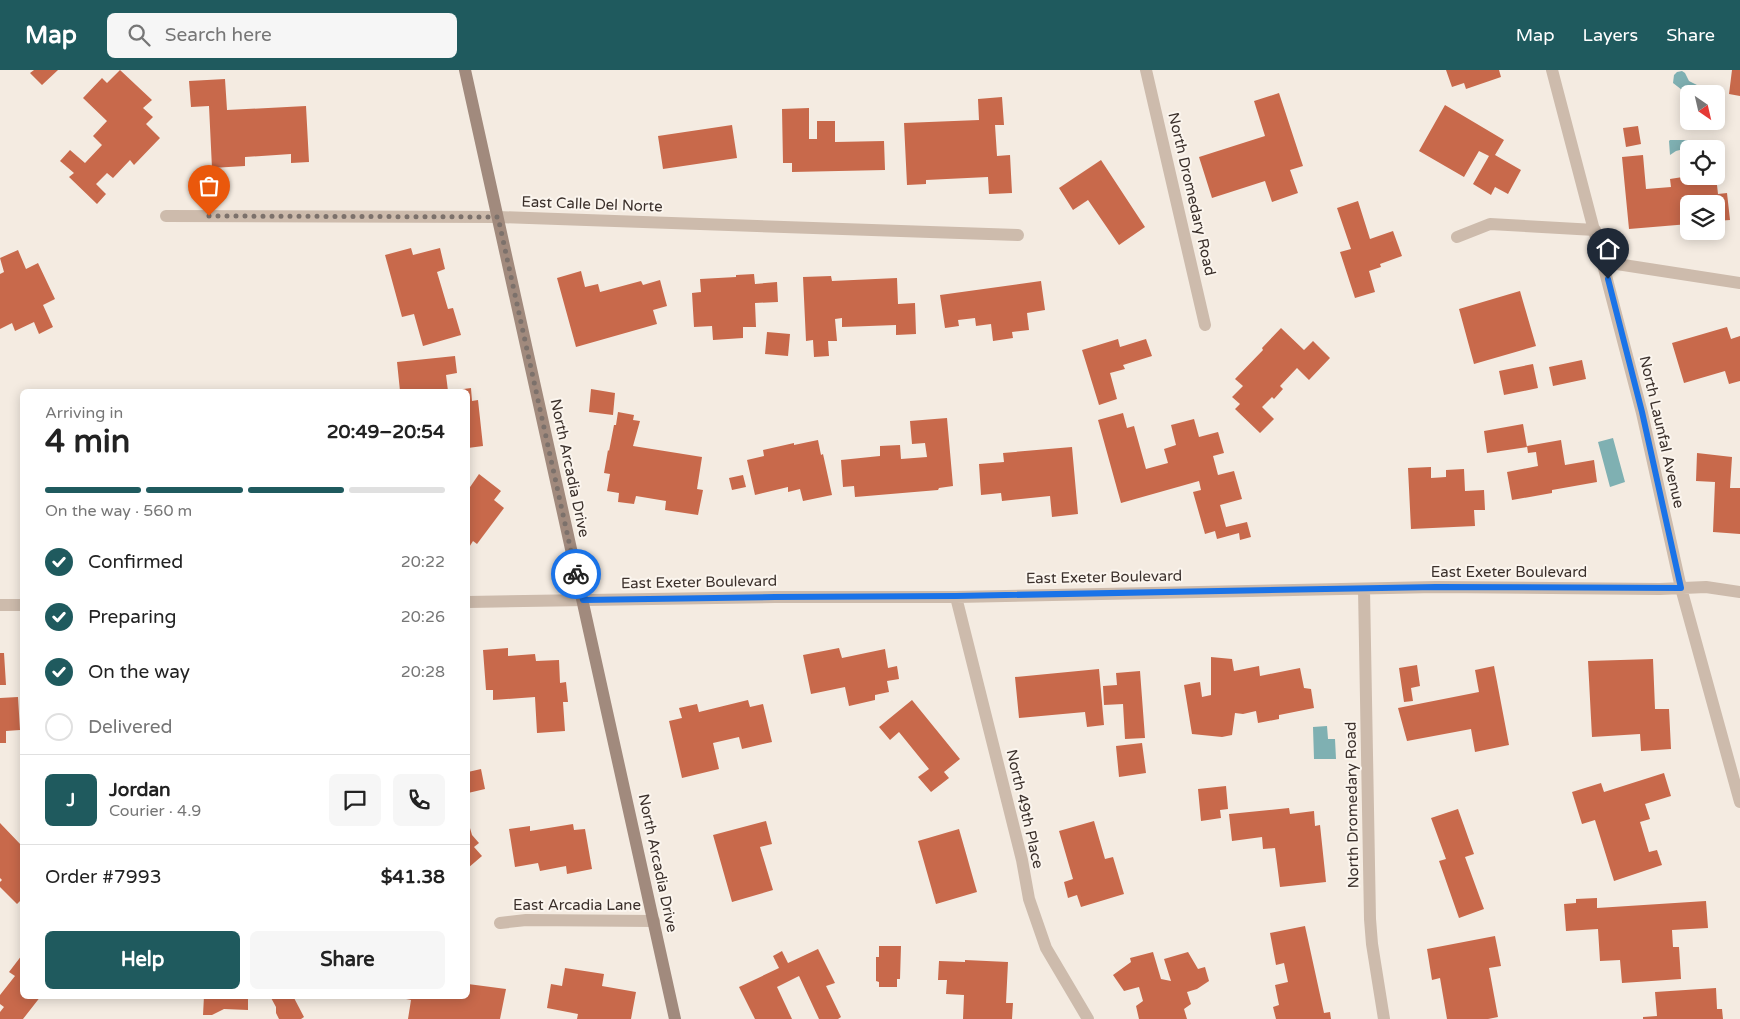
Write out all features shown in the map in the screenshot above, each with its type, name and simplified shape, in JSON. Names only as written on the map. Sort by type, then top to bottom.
[{"type":"street","name":"North Arcadia Drive","points":[[465,70],[676,1019]]},
{"type":"street","name":"North Dromedary Road","points":[[1146,70],[1205,325]]},
{"type":"street","name":"North Launfal Avenue","points":[[1552,70],[1642,412],[1681,588],[1740,802]]},
{"type":"street","name":"East Calle Del Norte","points":[[166,216],[498,217],[1018,235]]},
{"type":"street","points":[[1456,237],[1490,224],[1595,230]]},
{"type":"street","points":[[1604,262],[1740,283]]},
{"type":"street","name":"East Exeter Boulevard","points":[[470,602],[956,596],[1436,587],[1706,587],[1740,592]]},
{"type":"street","name":"North Dromedary Road","points":[[1364,589],[1370,919],[1384,1019]]},
{"type":"street","name":"North 49th Place","points":[[956,596],[1022,860],[1029,899],[1046,948],[1088,1019]]},
{"type":"street","points":[[0,605],[20,605]]},
{"type":"street","name":"East Arcadia Lane","points":[[500,922],[526,920],[654,921]]},
{"type":"water","points":[[1682,71],[1689,81],[1697,85],[1680,85],[1680,88],[1673,83],[1674,75]]},
{"type":"water","points":[[1680,140],[1680,150],[1670,155],[1669,141]]},
{"type":"water","points":[[1613,438],[1625,482],[1610,487],[1598,442]]},
{"type":"water","points":[[1327,726],[1328,739],[1335,739],[1336,759],[1314,759],[1313,727]]},
{"type":"building","points":[[34,70],[58,70],[42,85],[30,73]]},
{"type":"building","points":[[120,70],[152,100],[143,108],[153,117],[146,124],[160,138],[134,165],[130,160],[113,178],[107,173],[96,184],[106,194],[97,204],[69,177],[74,173],[60,161],[70,150],[85,163],[102,145],[93,136],[107,121],[83,98],[102,78],[107,83]]},
{"type":"building","points":[[1446,70],[1499,70],[1501,77],[1466,89],[1464,83],[1452,87]]},
{"type":"building","points":[[1732,70],[1740,70],[1740,96],[1729,94]]},
{"type":"building","points":[[225,79],[227,110],[306,106],[309,162],[291,163],[291,154],[245,157],[245,166],[212,168],[209,106],[191,107],[189,81]]},
{"type":"building","points":[[1279,93],[1303,166],[1290,170],[1298,193],[1272,202],[1265,181],[1212,198],[1199,157],[1265,136],[1254,101]]},
{"type":"building","points":[[1002,97],[1004,125],[995,125],[997,156],[1010,155],[1012,193],[989,194],[988,177],[926,180],[926,184],[907,185],[904,123],[979,120],[978,99]]},
{"type":"building","points":[[1445,105],[1504,140],[1495,155],[1521,170],[1508,194],[1495,187],[1491,195],[1473,184],[1489,156],[1479,151],[1464,177],[1419,151]]},
{"type":"building","points":[[809,108],[809,139],[817,139],[817,121],[835,121],[835,142],[884,141],[885,170],[792,172],[792,163],[783,163],[782,109]]},
{"type":"building","points":[[732,125],[737,158],[663,169],[658,136]]},
{"type":"building","points":[[1638,126],[1641,144],[1626,147],[1623,128]]},
{"type":"building","points":[[1643,155],[1646,189],[1671,187],[1670,179],[1680,177],[1680,185],[1717,185],[1718,194],[1727,193],[1730,220],[1725,220],[1725,195],[1680,195],[1680,225],[1629,229],[1622,157]]},
{"type":"building","points":[[1101,160],[1145,227],[1119,245],[1088,200],[1073,210],[1059,188]]},
{"type":"building","points":[[1358,201],[1370,239],[1393,231],[1402,256],[1380,264],[1381,267],[1369,271],[1375,292],[1355,298],[1340,252],[1351,249],[1337,208]]},
{"type":"building","points":[[411,248],[413,255],[440,248],[445,269],[437,272],[448,309],[453,308],[461,335],[423,346],[414,314],[402,317],[385,255]]},
{"type":"building","points":[[18,250],[26,269],[38,263],[55,299],[43,305],[53,327],[39,334],[34,322],[15,331],[12,323],[0,329],[0,274],[4,272],[0,258]]},
{"type":"building","points":[[581,271],[585,287],[598,284],[600,292],[641,281],[643,285],[660,280],[667,306],[653,310],[657,324],[576,347],[557,278]]},
{"type":"building","points":[[754,274],[755,284],[777,282],[778,302],[755,303],[756,327],[743,327],[743,338],[713,340],[712,326],[694,327],[692,293],[701,292],[700,279]]},
{"type":"building","points":[[831,276],[832,281],[897,278],[898,304],[915,303],[916,334],[896,335],[896,325],[842,327],[842,318],[835,319],[837,341],[828,341],[829,356],[814,357],[813,340],[806,341],[803,277]]},
{"type":"building","points":[[1041,281],[1045,310],[1027,313],[1029,330],[1012,332],[1013,338],[993,341],[991,324],[976,326],[975,318],[958,320],[959,326],[945,328],[940,295]]},
{"type":"building","points":[[1520,291],[1536,346],[1474,364],[1459,309]]},
{"type":"building","points":[[1727,327],[1731,339],[1740,336],[1740,381],[1729,384],[1725,371],[1684,383],[1672,343]]},
{"type":"building","points":[[1281,328],[1304,350],[1313,341],[1330,358],[1309,380],[1297,368],[1280,386],[1283,389],[1274,399],[1272,397],[1262,407],[1274,419],[1260,433],[1235,409],[1240,404],[1232,397],[1243,386],[1235,379]]},
{"type":"building","points":[[767,332],[790,334],[788,356],[765,354]]},
{"type":"building","points":[[1118,339],[1120,347],[1146,339],[1152,356],[1123,365],[1125,369],[1110,373],[1117,399],[1099,405],[1082,350]]},
{"type":"building","points":[[455,356],[457,373],[446,375],[448,389],[400,389],[397,362]]},
{"type":"building","points":[[1582,360],[1586,379],[1553,386],[1549,367]]},
{"type":"building","points":[[1533,364],[1538,388],[1504,395],[1499,371]]},
{"type":"building","points":[[471,388],[472,401],[478,400],[483,446],[470,448],[470,389],[464,389]]},
{"type":"building","points":[[591,389],[615,393],[613,415],[589,412]]},
{"type":"building","points":[[618,412],[634,415],[633,420],[640,421],[633,446],[702,457],[697,489],[703,490],[698,515],[665,510],[666,501],[636,496],[634,504],[618,502],[619,493],[607,491],[610,474],[604,473]]},
{"type":"building","points":[[1123,413],[1127,428],[1134,426],[1146,469],[1168,463],[1164,449],[1176,445],[1171,425],[1194,419],[1199,437],[1218,432],[1224,453],[1213,456],[1218,475],[1234,471],[1242,499],[1220,505],[1226,527],[1247,522],[1251,537],[1240,540],[1239,533],[1217,539],[1215,531],[1205,534],[1193,492],[1201,490],[1199,481],[1121,503],[1098,420]]},
{"type":"building","points":[[947,418],[953,486],[939,488],[938,490],[855,497],[854,486],[843,487],[841,460],[880,456],[880,446],[900,445],[901,459],[927,457],[925,443],[912,444],[910,421]]},
{"type":"building","points":[[1523,424],[1527,447],[1487,453],[1484,431]]},
{"type":"building","points":[[818,440],[832,495],[803,501],[800,489],[788,492],[788,487],[755,495],[747,460],[764,456],[763,450]]},
{"type":"building","points":[[1561,440],[1565,465],[1594,460],[1597,482],[1512,500],[1507,472],[1538,466],[1536,452],[1528,453],[1527,446]]},
{"type":"building","points":[[1072,447],[1078,514],[1052,517],[1050,496],[1002,501],[1001,493],[981,495],[979,464],[1004,462],[1003,453]]},
{"type":"building","points":[[1697,453],[1732,457],[1730,488],[1740,488],[1740,534],[1713,532],[1715,482],[1696,481]]},
{"type":"building","points":[[1431,467],[1431,478],[1446,477],[1446,470],[1464,469],[1465,491],[1484,490],[1485,510],[1474,510],[1475,526],[1411,529],[1408,468]]},
{"type":"building","points":[[479,474],[501,491],[494,500],[504,508],[477,544],[473,541],[470,546],[470,504],[470,487]]},
{"type":"building","points":[[743,475],[746,487],[732,490],[729,478]]},
{"type":"building","points":[[508,648],[508,656],[535,654],[536,661],[559,660],[560,683],[566,682],[568,702],[563,702],[565,731],[537,733],[535,697],[493,700],[493,690],[486,690],[483,650]]},
{"type":"building","points":[[839,648],[842,658],[885,649],[888,668],[897,666],[899,679],[887,681],[889,692],[875,695],[875,700],[849,706],[845,687],[811,694],[803,655]]},
{"type":"building","points":[[0,653],[4,653],[6,685],[0,685]]},
{"type":"building","points":[[1211,657],[1232,659],[1234,671],[1259,666],[1260,676],[1300,668],[1304,688],[1311,689],[1314,708],[1279,715],[1279,719],[1258,723],[1256,711],[1243,714],[1235,713],[1232,735],[1222,737],[1192,734],[1184,685],[1200,682],[1202,697],[1211,695]]},
{"type":"building","points":[[1653,659],[1655,709],[1669,709],[1671,749],[1641,751],[1640,734],[1592,737],[1588,661]]},
{"type":"building","points":[[1417,665],[1420,686],[1411,688],[1413,701],[1404,702],[1399,668]]},
{"type":"building","points":[[1494,666],[1509,745],[1475,752],[1471,729],[1407,741],[1398,708],[1479,692],[1475,670]]},
{"type":"building","points":[[1099,669],[1104,725],[1087,727],[1085,712],[1019,718],[1015,677]]},
{"type":"building","points":[[1140,671],[1145,738],[1125,739],[1123,704],[1104,705],[1103,686],[1117,685],[1116,673]]},
{"type":"building","points":[[18,697],[20,730],[6,731],[6,743],[0,743],[0,698]]},
{"type":"building","points":[[748,700],[750,707],[763,704],[772,742],[742,749],[739,737],[713,743],[719,769],[682,778],[669,721],[682,718],[679,708],[697,704],[699,712]]},
{"type":"building","points":[[912,700],[960,759],[944,772],[949,778],[931,792],[918,777],[929,769],[899,732],[890,740],[879,727]]},
{"type":"building","points":[[1142,743],[1146,773],[1119,777],[1116,746]]},
{"type":"building","points":[[481,769],[485,789],[470,793],[470,772]]},
{"type":"building","points":[[1664,773],[1671,796],[1645,804],[1650,819],[1640,822],[1649,852],[1657,850],[1662,865],[1614,881],[1595,820],[1582,824],[1572,792],[1601,783],[1604,792]]},
{"type":"building","points":[[1226,786],[1228,809],[1220,810],[1221,818],[1201,821],[1198,789]]},
{"type":"building","points":[[1289,808],[1290,814],[1314,811],[1315,826],[1320,825],[1326,882],[1280,887],[1275,848],[1263,849],[1262,837],[1232,841],[1229,814]]},
{"type":"building","points":[[1458,809],[1474,854],[1465,857],[1484,909],[1459,918],[1439,861],[1446,859],[1431,818]]},
{"type":"building","points":[[766,821],[772,844],[760,847],[773,890],[732,902],[713,835]]},
{"type":"building","points":[[1094,821],[1105,859],[1113,857],[1124,894],[1081,907],[1077,895],[1068,898],[1064,882],[1073,879],[1059,831]]},
{"type":"building","points":[[0,823],[20,844],[20,901],[17,904],[0,887],[2,880],[0,878]]},
{"type":"building","points":[[573,824],[574,830],[585,829],[592,869],[567,874],[566,866],[540,871],[538,863],[515,867],[509,829],[530,826],[530,831]]},
{"type":"building","points":[[470,828],[472,835],[479,843],[474,847],[482,856],[470,866]]},
{"type":"building","points":[[959,829],[977,892],[936,904],[918,841]]},
{"type":"building","points":[[1597,898],[1597,908],[1706,901],[1708,928],[1672,930],[1673,947],[1679,947],[1681,979],[1622,983],[1620,960],[1600,961],[1598,929],[1566,931],[1564,904],[1576,903],[1576,899]]},
{"type":"building","points":[[1305,926],[1324,1013],[1330,1012],[1331,1019],[1276,1019],[1273,1007],[1279,1005],[1275,985],[1288,982],[1284,963],[1276,965],[1270,933]]},
{"type":"building","points":[[1495,936],[1501,966],[1489,968],[1498,1017],[1488,1019],[1447,1019],[1440,978],[1432,980],[1427,949]]},
{"type":"building","points":[[879,946],[901,946],[900,979],[897,979],[897,987],[879,987],[879,982],[876,981],[876,957],[879,957]]},
{"type":"building","points":[[818,949],[835,983],[826,986],[841,1017],[838,1019],[819,1019],[799,976],[777,987],[792,1019],[755,1019],[739,987],[779,968],[773,956],[782,951],[788,963]]},
{"type":"building","points":[[1153,952],[1161,979],[1171,981],[1164,959],[1188,952],[1198,969],[1205,967],[1209,981],[1197,989],[1187,992],[1191,1004],[1184,1009],[1187,1019],[1139,1019],[1136,1006],[1143,1001],[1139,987],[1124,991],[1113,975],[1131,962],[1130,958]]},
{"type":"building","points":[[20,958],[20,999],[39,999],[23,1019],[0,1019],[0,1012],[4,1007],[0,1004],[0,995],[15,976],[9,972]]},
{"type":"building","points":[[965,960],[1008,962],[1006,1003],[1013,1003],[1012,1019],[963,1019],[964,995],[946,994],[947,980],[938,980],[939,961],[965,962]]},
{"type":"building","points":[[565,968],[604,974],[602,986],[636,992],[631,1019],[577,1019],[578,1014],[547,1008],[551,984],[562,986]]},
{"type":"building","points":[[470,984],[506,989],[500,1019],[408,1019],[411,1000],[406,999],[470,999]]},
{"type":"building","points":[[1716,988],[1717,1009],[1722,1009],[1723,1019],[1643,1019],[1643,1017],[1657,1016],[1655,992]]},
{"type":"building","points":[[204,999],[248,999],[248,1010],[224,1009],[212,1015],[203,1015]]},
{"type":"building","points":[[272,999],[295,999],[304,1017],[301,1019],[279,1019]]},
{"type":"way so far","points":[[209,216],[498,217],[576,574]]},
{"type":"route","points":[[576,574],[583,600],[956,596],[1436,587],[1681,588],[1642,412],[1608,279]]}]
